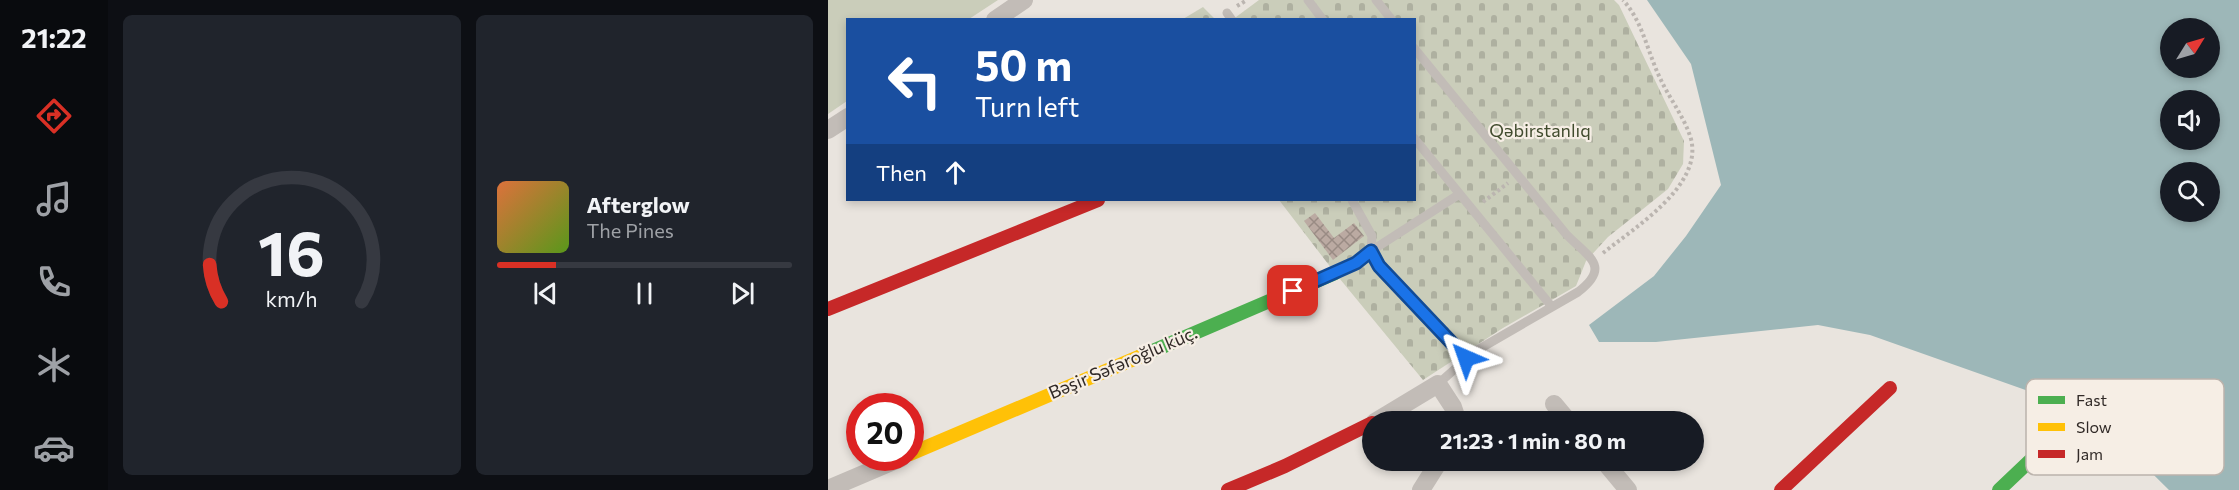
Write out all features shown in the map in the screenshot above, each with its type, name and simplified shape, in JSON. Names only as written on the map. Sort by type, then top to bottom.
[{"type":"street","points":[[998,18],[1024,0]]},
{"type":"street","points":[[828,130],[846,118]]},
{"type":"street","points":[[828,309],[1096,201]]},
{"type":"street","name":"Bəşir Səfəroğlu küç.","points":[[924,448],[1335,273]]},
{"type":"street","points":[[1393,411],[1438,384],[1455,411]]},
{"type":"street","points":[[1780,490],[1890,388]]},
{"type":"street","points":[[1554,404],[1560,411]]},
{"type":"street","points":[[1228,490],[1286,466],[1362,428]]},
{"type":"street","points":[[1999,490],[2026,465]]},
{"type":"street","points":[[828,489],[870,471]]},
{"type":"street","points":[[1421,490],[1433,471]]},
{"type":"street","points":[[1612,471],[1628,490]]},
{"type":"lane","points":[[1308,0],[1322,18]]},
{"type":"lane","points":[[1376,0],[1390,18]]},
{"type":"lane","points":[[1416,50],[1566,234],[1594,261],[1596,268],[1592,282],[1466,358],[1438,384]]},
{"type":"lane","points":[[1416,141],[1458,195],[1552,307]]},
{"type":"lane","points":[[1335,273],[1356,263],[1458,195]]},
{"type":"lane","points":[[1353,201],[1372,236],[1371,251],[1379,266],[1466,358]]},
{"type":"path","points":[[1594,261],[1677,190],[1688,174],[1693,154],[1690,137],[1660,79],[1639,21],[1623,0]]},
{"type":"path","points":[[1472,211],[1518,175]]},
{"type":"green space","points":[[828,0],[998,0],[971,18],[846,18],[846,102],[828,114]]},
{"type":"green space","name":"Qəbirstanlıq","points":[[1259,0],[1614,0],[1619,5],[1684,141],[1683,164],[1668,189],[1608,237],[1586,261],[1576,286],[1503,328],[1423,380],[1335,273],[1280,201],[1416,201],[1416,18],[1235,18]]},
{"type":"green space","points":[[1203,7],[1214,18],[1185,18]]},
{"type":"water","points":[[1647,0],[2239,0],[2239,490],[2169,490],[2154,475],[2224,475],[2224,379],[2026,379],[2026,390],[1870,335],[1818,325],[1656,342],[1599,342],[1589,325],[1654,276],[1686,236],[1721,185],[1691,64]]},
{"type":"building","points":[[1315,213],[1334,238],[1354,223],[1364,236],[1333,260],[1304,221]]},
{"type":"traffic: fast","points":[[1141,356],[1335,273]]},
{"type":"traffic: fast","points":[[1999,490],[2026,465]]},
{"type":"traffic: slow","points":[[924,448],[1141,356]]},
{"type":"traffic: jam","points":[[828,309],[1096,201]]},
{"type":"traffic: jam","points":[[1781,490],[1890,388]]},
{"type":"traffic: jam","points":[[1228,490],[1285,466],[1362,428]]},
{"type":"route","points":[[1293,291],[1356,263],[1371,251],[1379,266],[1466,358]]}]
